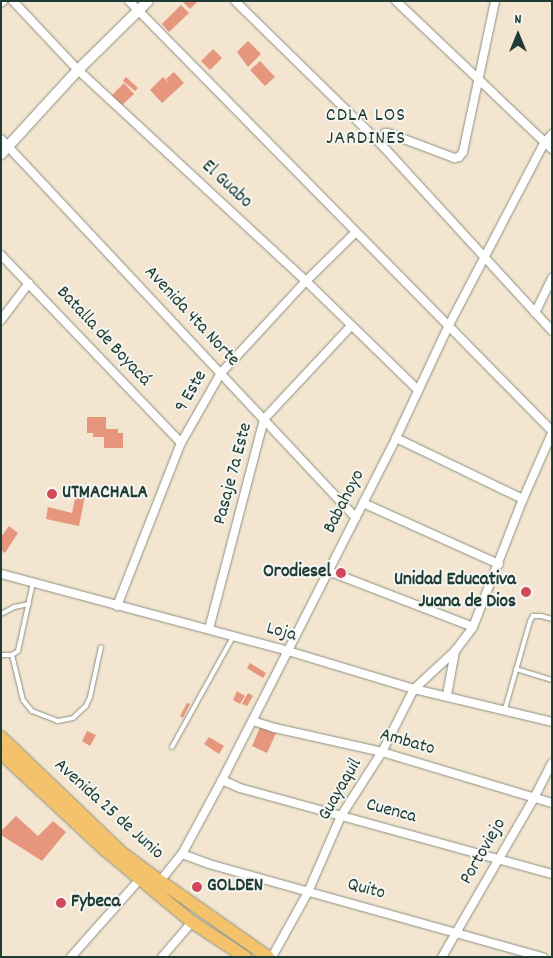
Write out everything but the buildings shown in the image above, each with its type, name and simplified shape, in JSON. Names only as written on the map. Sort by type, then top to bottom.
[{"type":"main road","name":"Avenida 25 de Junio","points":[[1,737],[122,852],[160,881],[270,957]]},
{"type":"main road","name":"Avenida 25 de Junio","points":[[1,753],[104,850],[192,922],[245,957]]},
{"type":"street","name":"El Guabo","points":[[13,1],[78,70],[306,281],[350,327],[418,390]]},
{"type":"street","points":[[129,1],[140,10],[355,233],[552,432]]},
{"type":"street","points":[[3,147],[148,1]]},
{"type":"street","points":[[235,1],[380,142],[552,331]]},
{"type":"street","points":[[396,1],[552,149]]},
{"type":"street","points":[[380,142],[384,133],[388,132],[454,158],[459,157],[463,152],[495,1]]},
{"type":"street","name":"Babahoyo","points":[[160,881],[182,854],[222,780],[396,438],[448,327],[544,142],[552,134]]},
{"type":"street","name":"Avenida 4ta Norte","points":[[3,147],[222,373],[356,518]]},
{"type":"street","name":"9 Este","points":[[117,606],[181,443],[222,373],[306,281],[355,233]]},
{"type":"street","name":"Batalla de Boyacá","points":[[1,255],[181,443]]},
{"type":"street","points":[[535,313],[552,278]]},
{"type":"street","points":[[1,320],[29,283]]},
{"type":"street","name":"Pasaje 7a Este","points":[[209,629],[264,419],[350,327]]},
{"type":"street","name":"Guayaquil","points":[[270,957],[308,892],[341,816],[382,752],[414,689],[455,651],[473,627],[523,499],[552,432]]},
{"type":"street","points":[[396,438],[523,499]]},
{"type":"street","points":[[363,503],[499,564]]},
{"type":"street","points":[[328,571],[473,627]]},
{"type":"street","name":"Loja","points":[[1,574],[209,629],[414,689],[447,695],[552,722]]},
{"type":"street","name":"Guayaquil","points":[[447,695],[455,651]]},
{"type":"street","name":"Ambato","points":[[252,721],[382,752],[552,803]]},
{"type":"street","name":"Portoviejo","points":[[442,957],[500,858],[552,763]]},
{"type":"street","name":"Cuenca","points":[[222,780],[240,788],[500,858],[552,874]]},
{"type":"street","name":"Quito","points":[[182,854],[209,864],[543,957]]},
{"type":"street","points":[[71,957],[140,879]]},
{"type":"street","points":[[162,957],[192,922]]},
{"type":"lane","points":[[1,655],[12,656],[18,651],[33,583]]},
{"type":"lane","points":[[1,614],[14,607],[29,604]]},
{"type":"lane","points":[[505,709],[533,616],[552,619]]},
{"type":"lane","points":[[172,747],[233,637]]},
{"type":"lane","points":[[12,656],[23,700],[32,711],[58,721],[73,718],[86,706],[90,697],[101,647]]},
{"type":"lane","points":[[516,669],[552,680]]},
{"type":"place","name":"UTMACHALA","points":[[52,494]]},
{"type":"place","name":"Orodiesel","points":[[341,573]]},
{"type":"place","name":"Unidad Educativa Juana de Dios","points":[[526,592]]},
{"type":"place","name":"GOLDEN","points":[[197,887]]},
{"type":"place","name":"Fybeca","points":[[61,903]]},
{"type":"district","name":"CDLA LOS JARDINES","points":[[366,128]]}]
